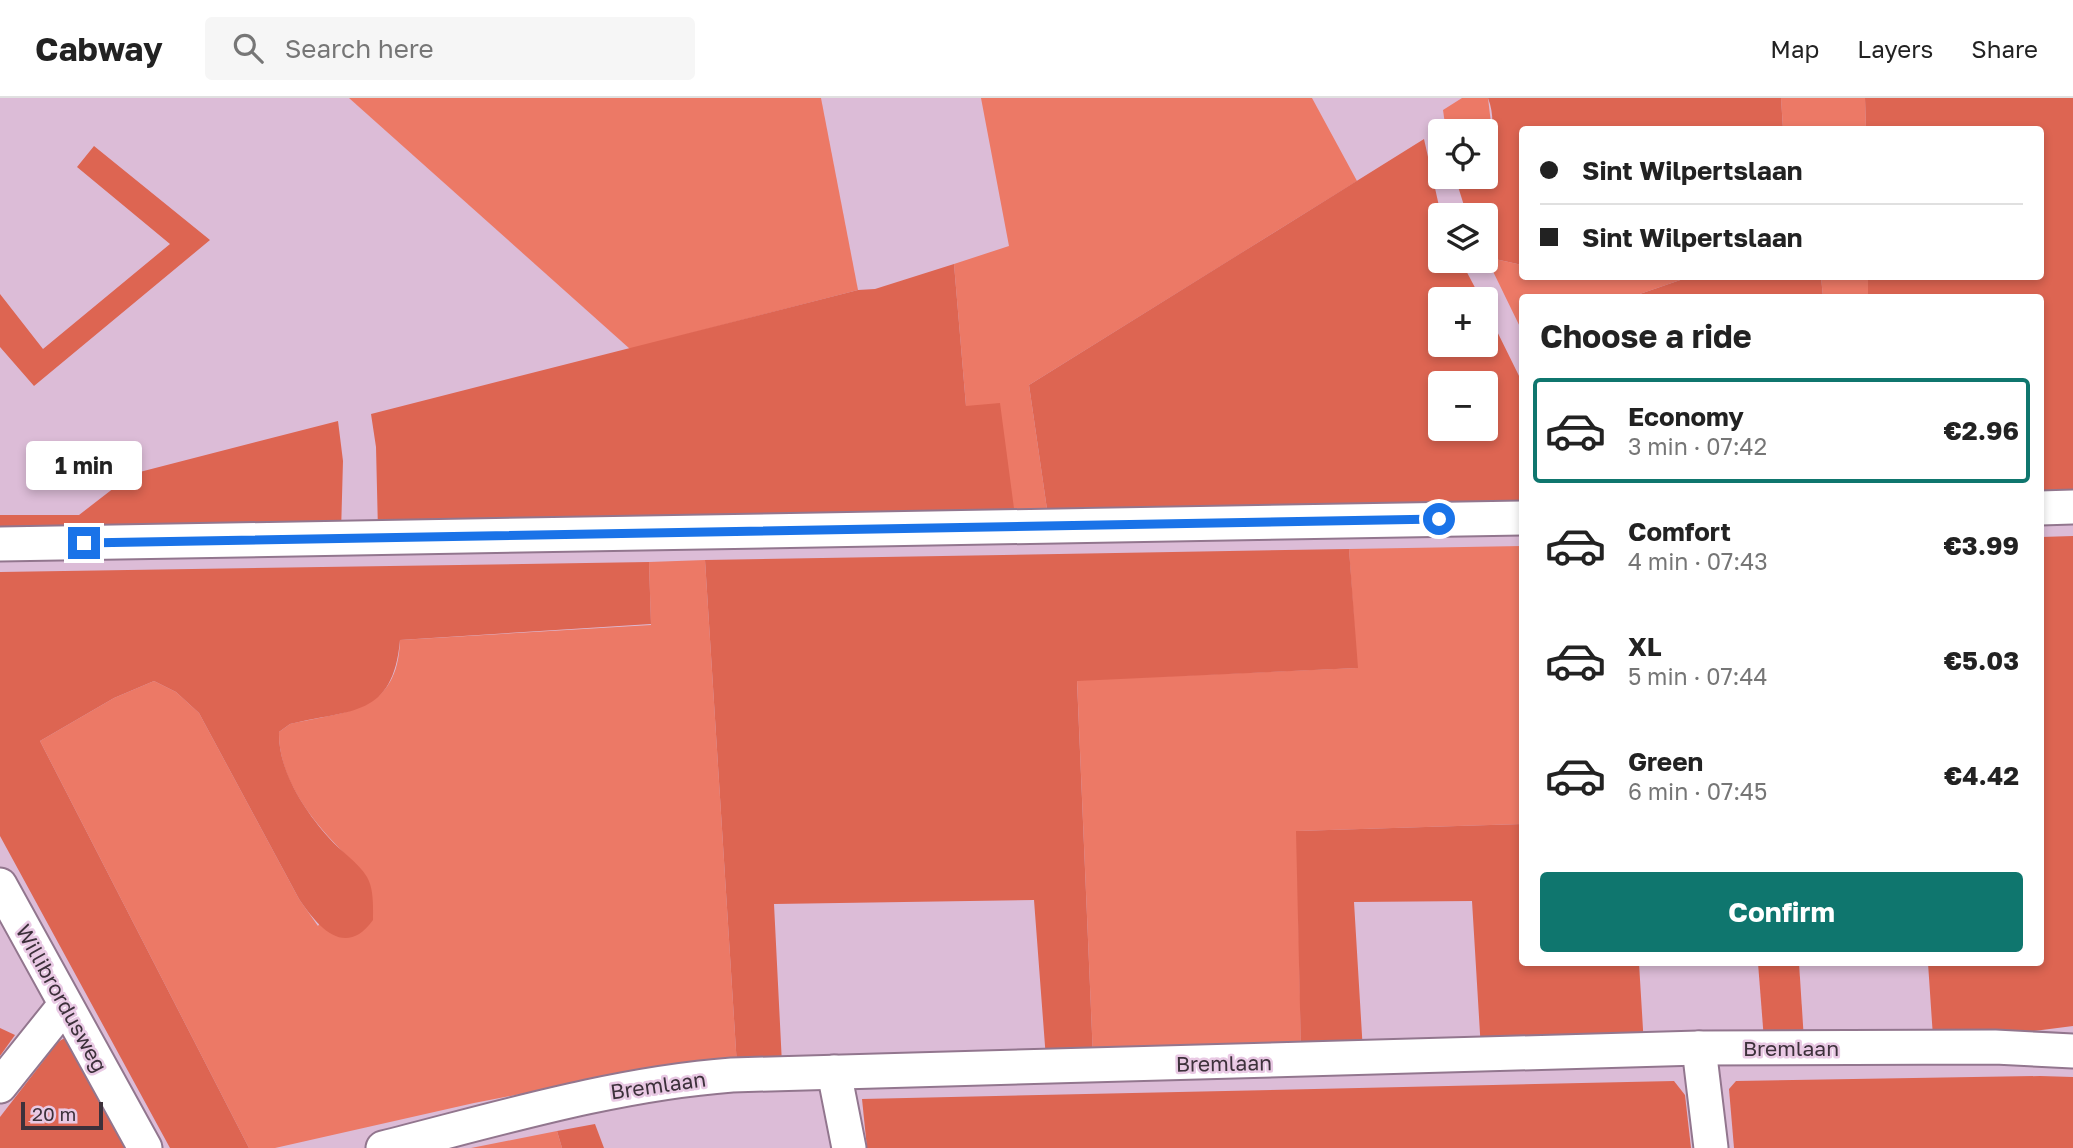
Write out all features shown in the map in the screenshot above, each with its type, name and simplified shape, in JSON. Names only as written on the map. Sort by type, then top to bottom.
[{"type":"street","points":[[2044,508],[2073,508]]},
{"type":"street","points":[[0,544],[1519,518]]},
{"type":"street","name":"Willibrordusweg","points":[[0,885],[64,1006],[145,1148]]},
{"type":"street","points":[[0,1086],[64,1006]]},
{"type":"street","name":"Bremlaan","points":[[383,1148],[604,1093],[669,1080],[834,1072],[1699,1048],[1995,1047],[2073,1051]]},
{"type":"street","points":[[1699,1048],[1711,1148]]},
{"type":"street","points":[[834,1072],[849,1148]]},
{"type":"shaded area","points":[[349,98],[821,98],[858,290],[630,349]]},
{"type":"shaded area","points":[[981,98],[1312,98],[1357,181],[1029,385],[1048,516],[1015,516],[966,406],[954,264],[1009,246]]},
{"type":"shaded area","points":[[1462,98],[1488,98],[1490,119],[1444,119],[1443,110]]},
{"type":"shaded area","points":[[1488,98],[1781,98],[1783,126],[1519,126],[1519,264],[1498,260],[1498,203],[1463,203],[1459,189],[1498,189],[1498,119],[1492,119]]},
{"type":"shaded area","points":[[1781,98],[1865,98],[1866,126],[1783,126]]},
{"type":"shaded area","points":[[1865,98],[2073,98],[2073,496],[2044,496],[2044,294],[1868,294],[1868,280],[2044,280],[2044,126],[1866,126]]},
{"type":"shaded area","points":[[1424,139],[1428,157],[1428,189],[1435,189],[1438,203],[1428,203],[1428,273],[1467,273],[1475,287],[1428,287],[1428,357],[1498,357],[1498,333],[1519,376],[1519,507],[1048,516],[1029,385]]},
{"type":"shaded area","points":[[94,146],[210,240],[34,386],[0,347],[0,294],[43,349],[170,244],[77,167]]},
{"type":"shaded area","points":[[1498,260],[1519,264],[1519,280],[1680,280],[1640,294],[1519,294],[1519,325],[1494,273],[1498,273]]},
{"type":"shaded area","points":[[954,264],[966,406],[1000,403],[1015,516],[378,531],[376,447],[371,414],[858,290],[875,289]]},
{"type":"shaded area","points":[[1680,280],[1821,280],[1823,294],[1640,294]]},
{"type":"shaded area","points":[[1821,280],[1868,280],[1868,294],[1823,294]]},
{"type":"shaded area","points":[[338,421],[343,461],[341,533],[0,537],[0,515],[79,515],[132,474]]},
{"type":"shaded area","points":[[2073,536],[2073,1026],[1980,1038],[1933,1037],[1928,966],[2044,966],[2044,537]]},
{"type":"shaded area","points":[[1519,546],[1519,824],[1297,831],[1301,1053],[1093,1057],[1077,680],[1357,668],[1349,549]]},
{"type":"shaded area","points":[[1349,549],[1358,668],[1077,681],[1093,1057],[1046,1059],[1034,900],[774,904],[782,1064],[737,1066],[705,560]]},
{"type":"shaded area","points":[[705,560],[737,1066],[655,1068],[474,1103],[275,1148],[249,1148],[40,741],[114,698],[154,681],[176,692],[199,713],[299,899],[318,926],[355,864],[315,821],[293,788],[281,751],[279,732],[290,724],[348,711],[379,696],[390,683],[397,664],[400,640],[651,625],[649,562]]},
{"type":"shaded area","points":[[649,562],[651,624],[400,640],[396,665],[388,684],[378,697],[365,706],[290,724],[279,732],[283,761],[294,789],[333,843],[359,866],[371,887],[373,920],[363,931],[352,937],[333,935],[306,910],[199,713],[176,692],[154,681],[114,698],[40,741],[249,1148],[170,1148],[0,836],[0,572]]},
{"type":"shaded area","points":[[1519,824],[1519,966],[1639,966],[1644,1046],[1481,1050],[1472,901],[1354,902],[1363,1052],[1301,1053],[1296,831]]},
{"type":"shaded area","points":[[1758,966],[1799,966],[1804,1040],[1764,1040]]},
{"type":"shaded area","points":[[0,1028],[15,1035],[0,1056]]},
{"type":"shaded area","points":[[68,1036],[132,1148],[0,1148],[0,1117],[58,1042]]},
{"type":"shaded area","points":[[2073,1077],[2073,1148],[1734,1148],[1729,1089],[1736,1081]]},
{"type":"shaded area","points":[[1674,1081],[1685,1095],[1691,1148],[867,1148],[862,1099]]},
{"type":"shaded area","points":[[595,1124],[604,1148],[562,1148],[557,1131]]},
{"type":"shaded area","points":[[557,1131],[562,1148],[471,1148]]},
{"type":"route","points":[[84,543],[1439,519]]}]
